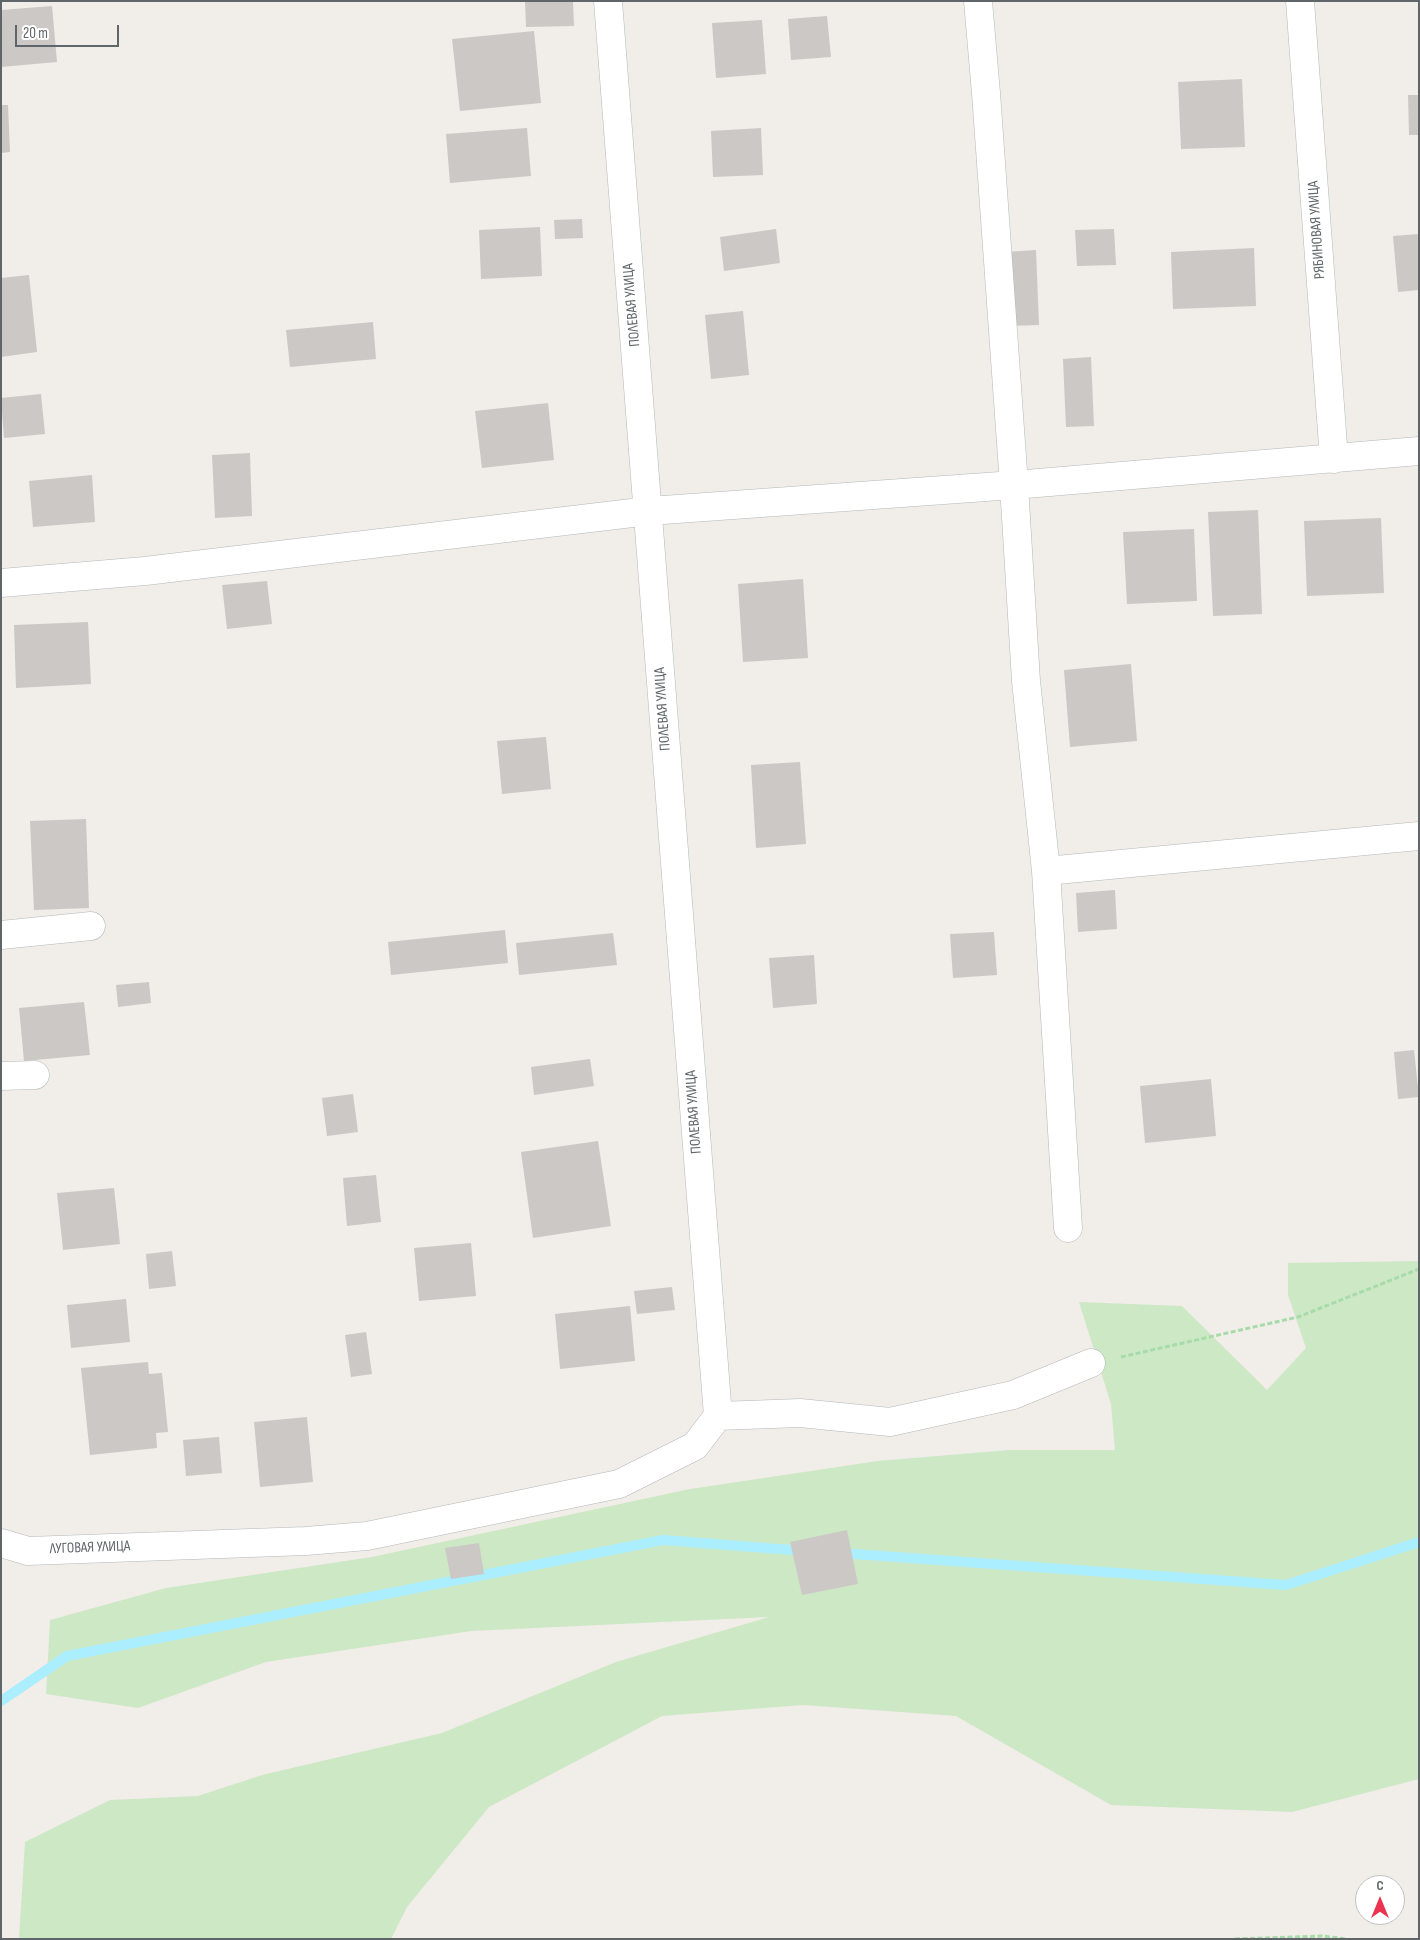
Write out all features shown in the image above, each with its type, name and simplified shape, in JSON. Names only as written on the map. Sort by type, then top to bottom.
[{"type":"street","name":"ПОЛЕВАЯ УЛИЦА","points":[[608,1],[718,1416]]},
{"type":"street","points":[[978,1],[1014,485],[1026,681],[1046,871],[1068,1228]]},
{"type":"street","name":"РЯБИНОВАЯ УЛИЦА","points":[[1300,1],[1334,459]]},
{"type":"street","points":[[1,583],[145,571],[649,511],[1014,485],[1419,451]]},
{"type":"street","points":[[1046,871],[1419,836]]},
{"type":"street","points":[[1,935],[91,926]]},
{"type":"street","points":[[1,1076],[35,1075]]},
{"type":"street","points":[[718,1416],[800,1413],[890,1422],[1013,1395],[1091,1364]]},
{"type":"street","name":"ЛУГОВАЯ УЛИЦА","points":[[1,1543],[28,1551],[306,1541],[367,1536],[619,1484],[695,1446],[718,1416]]},
{"type":"path","points":[[1091,1364],[1298,1317],[1419,1269]]},
{"type":"path","points":[[1235,1939],[1322,1936],[1348,1939]]},
{"type":"green space","points":[[1419,1261],[1419,1779],[1292,1812],[1111,1805],[956,1716],[803,1705],[662,1716],[489,1807],[407,1907],[391,1939],[19,1939],[25,1842],[110,1800],[198,1796],[262,1775],[442,1733],[616,1662],[769,1617],[471,1631],[266,1662],[138,1708],[46,1694],[50,1620],[166,1588],[372,1557],[690,1489],[878,1461],[1009,1450],[1115,1450],[1111,1404],[1079,1302],[1182,1306],[1267,1390],[1306,1348],[1288,1295],[1288,1263]]},
{"type":"building","points":[[525,1],[573,1],[574,26],[526,27]]},
{"type":"building","points":[[52,6],[57,62],[1,67],[1,10]]},
{"type":"building","points":[[827,16],[831,57],[791,60],[788,19]]},
{"type":"building","points":[[762,20],[766,74],[716,78],[712,23]]},
{"type":"building","points":[[534,31],[541,103],[460,111],[452,39]]},
{"type":"building","points":[[1242,79],[1245,147],[1181,149],[1178,82]]},
{"type":"building","points":[[1408,95],[1419,95],[1419,135],[1409,135]]},
{"type":"building","points":[[1,105],[8,105],[10,152],[1,153]]},
{"type":"building","points":[[527,128],[531,176],[450,183],[446,134]]},
{"type":"building","points":[[761,128],[763,175],[713,177],[711,131]]},
{"type":"building","points":[[582,219],[583,238],[555,239],[554,220]]},
{"type":"building","points":[[540,227],[542,276],[481,279],[479,230]]},
{"type":"building","points":[[776,229],[780,263],[724,271],[720,237]]},
{"type":"building","points":[[1114,229],[1116,265],[1077,266],[1075,230]]},
{"type":"building","points":[[1419,234],[1419,290],[1398,292],[1393,236]]},
{"type":"building","points":[[1254,248],[1256,306],[1173,309],[1171,252]]},
{"type":"building","points":[[1036,250],[1039,325],[1008,326],[1005,252]]},
{"type":"building","points":[[29,275],[37,352],[1,357],[1,278]]},
{"type":"building","points":[[743,311],[749,375],[711,379],[705,315]]},
{"type":"building","points":[[373,322],[376,359],[290,367],[286,330]]},
{"type":"building","points":[[1091,357],[1094,426],[1066,427],[1063,359]]},
{"type":"building","points":[[41,394],[45,434],[4,438],[1,398]]},
{"type":"building","points":[[548,403],[554,460],[482,468],[475,411]]},
{"type":"building","points":[[250,453],[252,516],[215,518],[212,455]]},
{"type":"building","points":[[92,475],[95,522],[33,527],[29,481]]},
{"type":"building","points":[[1258,510],[1262,614],[1213,616],[1208,512]]},
{"type":"building","points":[[1381,518],[1384,593],[1307,596],[1304,521]]},
{"type":"building","points":[[1194,529],[1197,601],[1127,604],[1123,532]]},
{"type":"building","points":[[803,579],[808,658],[743,662],[738,584]]},
{"type":"building","points":[[267,581],[272,624],[227,629],[222,585]]},
{"type":"building","points":[[88,622],[91,684],[16,688],[14,625]]},
{"type":"building","points":[[1131,664],[1137,741],[1070,747],[1064,670]]},
{"type":"building","points":[[546,737],[551,789],[502,794],[497,741]]},
{"type":"building","points":[[800,762],[806,844],[756,848],[751,765]]},
{"type":"building","points":[[86,819],[89,908],[34,910],[30,821]]},
{"type":"building","points":[[1115,890],[1117,929],[1078,932],[1076,893]]},
{"type":"building","points":[[505,930],[508,963],[391,975],[388,942]]},
{"type":"building","points":[[994,932],[997,975],[953,978],[950,934]]},
{"type":"building","points":[[613,933],[617,965],[519,975],[516,943]]},
{"type":"building","points":[[814,955],[817,1004],[773,1008],[769,958]]},
{"type":"building","points":[[149,982],[151,1003],[118,1007],[116,985]]},
{"type":"building","points":[[84,1002],[90,1055],[24,1061],[19,1008]]},
{"type":"building","points":[[1414,1050],[1419,1097],[1398,1099],[1394,1052]]},
{"type":"building","points":[[590,1059],[594,1086],[534,1095],[531,1067]]},
{"type":"building","points":[[1211,1079],[1216,1136],[1145,1143],[1140,1086]]},
{"type":"building","points":[[353,1094],[358,1132],[327,1136],[322,1098]]},
{"type":"building","points":[[598,1141],[611,1226],[533,1238],[521,1152]]},
{"type":"building","points":[[376,1175],[381,1222],[347,1226],[343,1178]]},
{"type":"building","points":[[114,1188],[120,1244],[63,1250],[57,1193]]},
{"type":"building","points":[[471,1243],[476,1296],[419,1301],[414,1248]]},
{"type":"building","points":[[172,1251],[176,1286],[149,1289],[146,1254]]},
{"type":"building","points":[[672,1287],[675,1310],[637,1314],[634,1291]]},
{"type":"building","points":[[126,1299],[130,1342],[71,1348],[67,1305]]},
{"type":"building","points":[[630,1306],[635,1361],[560,1369],[555,1314]]},
{"type":"building","points":[[366,1332],[372,1374],[351,1377],[345,1335]]},
{"type":"building","points":[[148,1362],[149,1374],[162,1373],[168,1432],[156,1433],[157,1448],[90,1455],[81,1368]]},
{"type":"building","points":[[307,1417],[313,1482],[260,1487],[254,1422]]},
{"type":"building","points":[[219,1437],[222,1473],[186,1476],[183,1440]]},
{"type":"building","points":[[847,1530],[858,1584],[802,1595],[790,1542]]},
{"type":"building","points":[[479,1543],[484,1574],[451,1579],[445,1548]]},
{"type":"waterway","points":[[1,1701],[67,1656],[663,1540],[805,1551]]},
{"type":"waterway","points":[[840,1553],[1286,1585],[1419,1542]]}]
